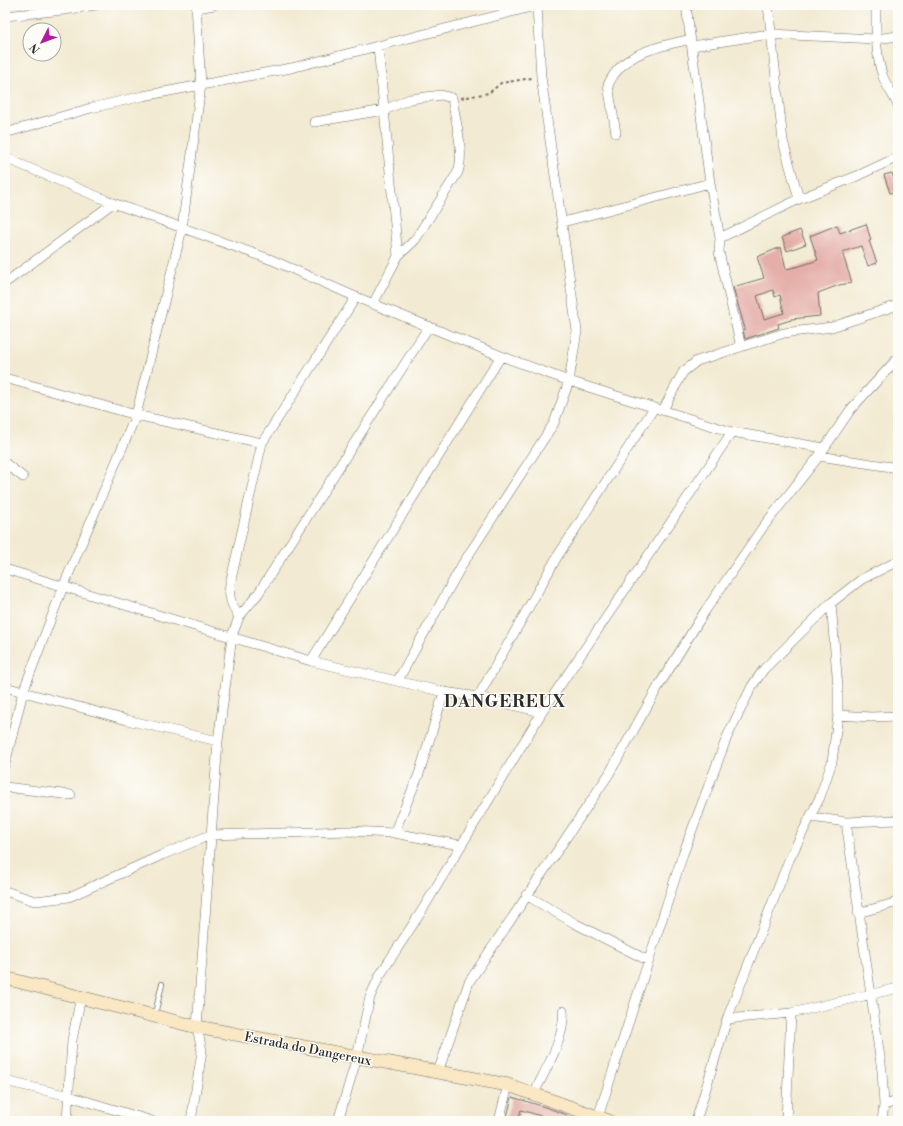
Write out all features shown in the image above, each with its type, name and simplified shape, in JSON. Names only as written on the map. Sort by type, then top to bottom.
[{"type":"main road","name":"Estrada do Dangereux","points":[[5,978],[197,1027],[508,1085],[534,1093],[603,1119]]},
{"type":"street","points":[[5,16],[96,5]]},
{"type":"street","points":[[5,764],[23,692],[63,587],[136,415],[182,229],[201,85],[197,7],[214,5]]},
{"type":"street","points":[[686,5],[710,183],[720,238],[719,252],[740,347]]},
{"type":"street","points":[[768,5],[770,34],[785,155],[799,199]]},
{"type":"street","points":[[876,5],[876,39],[883,76],[898,104]]},
{"type":"street","points":[[5,132],[91,108],[291,68],[538,6],[541,77],[563,222],[577,331],[569,381],[554,423],[462,565],[398,680]]},
{"type":"street","points":[[616,134],[608,85],[618,69],[636,54],[692,43],[770,34],[876,39],[898,36]]},
{"type":"street","points":[[378,46],[398,256]]},
{"type":"street","points":[[314,122],[384,110],[410,99],[441,95],[452,98],[461,159],[458,172],[416,240],[398,256],[373,304]]},
{"type":"street","points":[[720,238],[799,199],[857,176],[898,157]]},
{"type":"street","points":[[5,158],[113,203],[272,260],[373,304],[501,356],[569,381],[732,432],[898,468]]},
{"type":"street","points":[[563,222],[710,183]]},
{"type":"street","points":[[5,283],[113,203]]},
{"type":"street","points":[[239,617],[230,602],[228,594],[262,443],[356,297]]},
{"type":"street","points":[[478,697],[557,557],[676,382],[689,366],[740,347],[784,333],[843,324],[898,305]]},
{"type":"street","points":[[191,1121],[202,1051],[197,1027],[210,835],[218,741],[232,636],[239,617],[258,594],[429,326]]},
{"type":"street","points":[[311,661],[501,356]]},
{"type":"street","points":[[438,1072],[465,990],[526,895],[609,774],[658,687],[705,611],[763,527],[821,452],[851,409],[898,358]]},
{"type":"street","points":[[5,378],[136,415],[262,443]]},
{"type":"street","points":[[338,1121],[357,1057],[370,997],[374,986],[421,912],[460,845],[542,712],[732,432]]},
{"type":"street","points":[[5,463],[23,477]]},
{"type":"street","points":[[603,1119],[649,961],[683,854],[738,711],[752,686],[764,669],[831,603],[862,579],[898,561]]},
{"type":"street","points":[[5,569],[311,661],[398,680],[444,692],[478,697],[542,712]]},
{"type":"street","points":[[696,1121],[727,1019],[790,860],[811,817],[827,779],[832,762],[838,715],[838,687],[831,603]]},
{"type":"street","points":[[5,687],[127,720],[218,741]]},
{"type":"street","points":[[394,833],[419,774],[444,692]]},
{"type":"street","points":[[838,715],[871,717],[898,716]]},
{"type":"street","points":[[5,787],[72,795]]},
{"type":"street","points":[[811,817],[846,822],[898,820]]},
{"type":"street","points":[[846,822],[882,1071],[884,1105],[882,1121]]},
{"type":"street","points":[[5,891],[35,901],[69,897],[210,835],[349,831],[394,833],[460,845]]},
{"type":"street","points":[[526,895],[576,924],[649,961]]},
{"type":"street","points":[[858,913],[898,902]]},
{"type":"street","points":[[727,1019],[791,1013],[898,988]]},
{"type":"street","points":[[67,1121],[72,1040],[81,998]]},
{"type":"street","points":[[534,1093],[555,1049],[564,1021],[563,1011]]},
{"type":"street","points":[[786,1121],[791,1013]]},
{"type":"street","points":[[5,1081],[69,1096],[152,1121]]},
{"type":"street","points":[[499,1121],[508,1085]]},
{"type":"street","points":[[884,1105],[898,1101]]},
{"type":"lane","points":[[154,1016],[162,984]]},
{"type":"path","points":[[452,98],[456,99],[489,93],[501,83],[541,77]]},
{"type":"building","points":[[892,173],[898,191],[890,193],[884,175]]},
{"type":"building","points":[[866,224],[871,240],[869,241],[877,263],[868,266],[861,246],[842,252],[852,283],[839,285],[818,293],[820,316],[791,319],[778,324],[779,328],[745,339],[743,330],[745,329],[733,287],[764,278],[757,257],[781,247],[786,269],[800,266],[818,260],[810,236],[837,225],[840,233]],"holes":[[[773,290],[775,297],[780,295],[784,313],[764,319],[757,296]]]},
{"type":"building","points":[[800,230],[806,244],[787,251],[782,237]]},
{"type":"building","points":[[512,1097],[584,1121],[557,1121],[521,1110],[518,1121],[506,1121]]},
{"type":"district","name":"DANGEREUX","points":[[505,701]]}]
